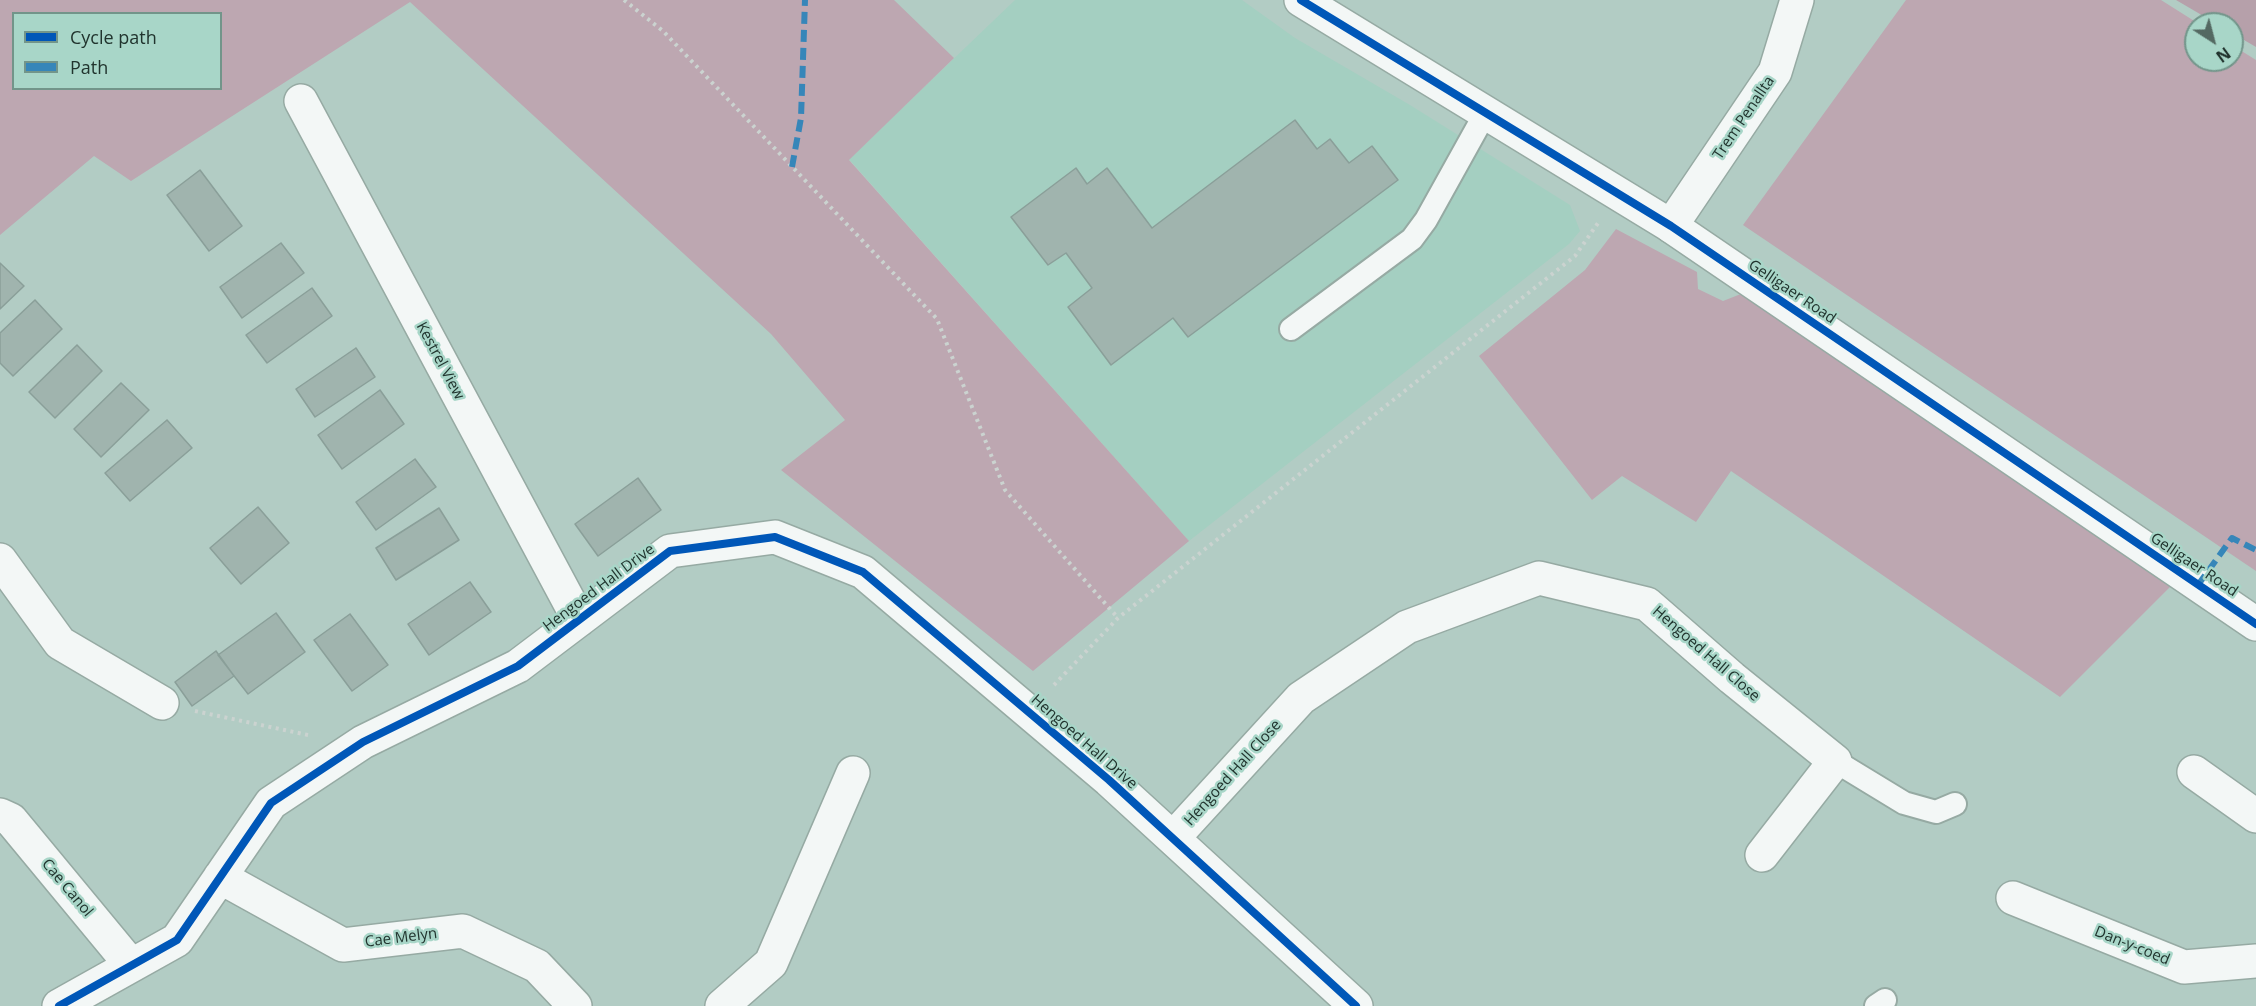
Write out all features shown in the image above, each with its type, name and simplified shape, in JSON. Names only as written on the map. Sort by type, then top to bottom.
[{"type":"street","name":"Gelligaer Road","points":[[1301,0],[1671,226],[2256,624]]},
{"type":"street","name":"Trem Penallta","points":[[1671,226],[1775,72],[1797,0]]},
{"type":"street","name":"Kestrel View","points":[[301,102],[579,620]]},
{"type":"street","name":"Hengoed Hall Drive","points":[[59,1006],[177,940],[271,803],[363,742],[518,666],[670,550],[775,537],[863,572],[1109,780],[1356,1006]]},
{"type":"street","points":[[0,560],[60,643],[162,703]]},
{"type":"street","name":"Hengoed Hall Close","points":[[1173,838],[1301,698],[1407,627],[1539,578],[1647,604],[1732,678],[1835,761]]},
{"type":"street","points":[[1762,855],[1835,761]]},
{"type":"street","points":[[2194,772],[2256,816]]},
{"type":"street","points":[[722,1006],[771,963],[853,773]]},
{"type":"street","name":"Cae Canol","points":[[0,815],[11,820],[131,965]]},
{"type":"street","name":"Cae Melyn","points":[[220,877],[343,945],[463,931],[537,966],[575,1006]]},
{"type":"street","name":"Dan-y-coed","points":[[2013,898],[2184,967],[2256,961]]},
{"type":"lane","points":[[1291,328],[1412,240],[1426,220],[1486,112]]},
{"type":"lane","points":[[1835,761],[1904,803],[1936,812],[1955,804]]},
{"type":"path","points":[[624,0],[663,31],[937,318],[1005,490],[1118,618]]},
{"type":"path","points":[[1029,712],[1118,618],[1575,256],[1616,192]]},
{"type":"path","points":[[162,703],[317,737],[363,742]]},
{"type":"shaded area","points":[[0,0],[894,0],[954,58],[849,160],[1189,541],[1033,671],[781,470],[845,420],[771,334],[410,2],[131,181],[94,156],[0,235]]},
{"type":"shaded area","points":[[1015,0],[1242,0],[1295,38],[1410,105],[1570,205],[1580,231],[1569,244],[1189,541],[849,159]]},
{"type":"shaded area","points":[[1906,0],[2161,0],[2184,15],[2184,72],[2244,72],[2244,52],[2256,60],[2256,571],[1743,225]]},
{"type":"shaded area","points":[[2176,0],[2256,0],[2256,47],[2244,40],[2244,12],[2196,12]]},
{"type":"shaded area","points":[[1616,229],[1697,272],[1698,289],[1723,301],[1746,292],[2171,586],[2060,697],[1731,471],[1696,522],[1622,476],[1592,500],[1479,356],[1585,270]]},
{"type":"building","points":[[1295,120],[1317,149],[1330,139],[1349,163],[1372,146],[1398,180],[1188,337],[1173,318],[1111,365],[1068,307],[1092,288],[1066,253],[1048,265],[1011,217],[1076,168],[1087,184],[1107,168],[1152,228]]},
{"type":"building","points":[[200,170],[242,226],[209,251],[167,195]]},
{"type":"building","points":[[281,243],[304,273],[242,318],[220,287]]},
{"type":"building","points":[[0,263],[24,286],[0,309]]},
{"type":"building","points":[[312,288],[332,316],[267,363],[246,335]]},
{"type":"building","points":[[35,300],[62,329],[13,376],[0,363],[0,333]]},
{"type":"building","points":[[77,345],[102,371],[55,418],[29,392]]},
{"type":"building","points":[[356,348],[375,377],[315,417],[296,389]]},
{"type":"building","points":[[121,383],[149,410],[101,457],[74,429]]},
{"type":"building","points":[[380,390],[404,424],[342,469],[318,435]]},
{"type":"building","points":[[167,420],[192,448],[130,501],[105,473]]},
{"type":"building","points":[[415,459],[436,487],[376,530],[356,502]]},
{"type":"building","points":[[638,478],[661,510],[598,556],[575,524]]},
{"type":"building","points":[[258,507],[289,543],[241,584],[210,548]]},
{"type":"building","points":[[439,508],[459,540],[396,580],[376,548]]},
{"type":"building","points":[[470,582],[491,612],[429,655],[408,624]]},
{"type":"building","points":[[276,613],[305,652],[248,694],[218,655]]},
{"type":"building","points":[[350,614],[388,665],[352,691],[314,640]]},
{"type":"building","points":[[216,651],[234,676],[192,706],[175,682]]},
{"type":"marked path","points":[[792,167],[801,118],[805,0]]},
{"type":"marked path","points":[[2198,585],[2232,538],[2256,550]]},
{"type":"cycle path","points":[[1301,0],[1671,226],[2256,624]]},
{"type":"cycle path","points":[[59,1006],[177,940],[271,803],[363,742],[518,666],[670,551],[775,537],[863,572],[1109,780],[1356,1006]]}]
